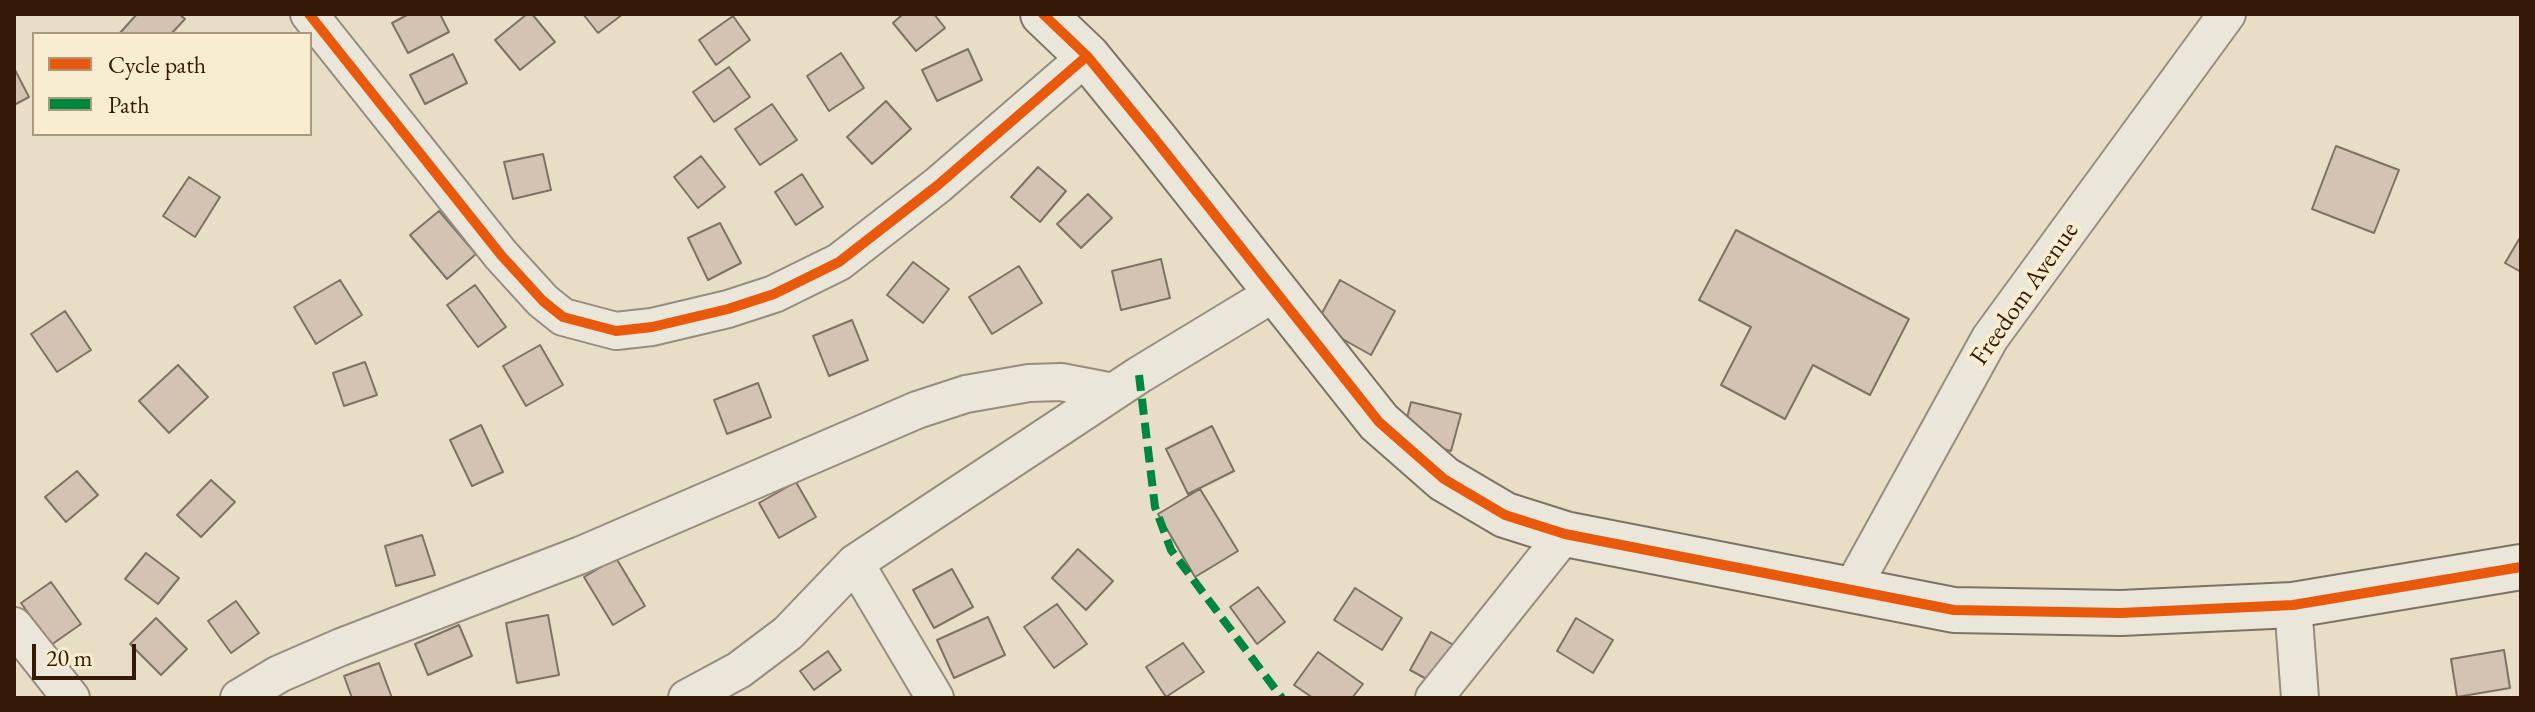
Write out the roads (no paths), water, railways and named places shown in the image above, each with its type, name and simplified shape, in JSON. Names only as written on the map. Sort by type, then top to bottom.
[{"type":"street","points":[[309,14],[501,255],[543,301],[563,317],[616,331],[652,327],[728,309],[774,294],[839,262],[938,185],[1087,56]]},
{"type":"street","points":[[1043,14],[1087,56],[1379,422],[1444,479],[1505,515],[1565,534],[1954,610],[2121,613],[2293,605],[2521,567]]},
{"type":"street","name":"Freedom Avenue","points":[[1851,590],[1990,338],[2227,14]]},
{"type":"street","points":[[687,698],[739,670],[788,633],[855,563],[1113,392],[1276,292]]},
{"type":"street","points":[[239,698],[279,674],[341,647],[581,555],[917,410],[966,394],[1029,383],[1061,382],[1113,392]]},
{"type":"street","points":[[1434,698],[1565,534]]},
{"type":"street","points":[[855,563],[935,698]]},
{"type":"street","points":[[2293,605],[2300,698]]},
{"type":"street","points":[[14,626],[71,698]]}]
